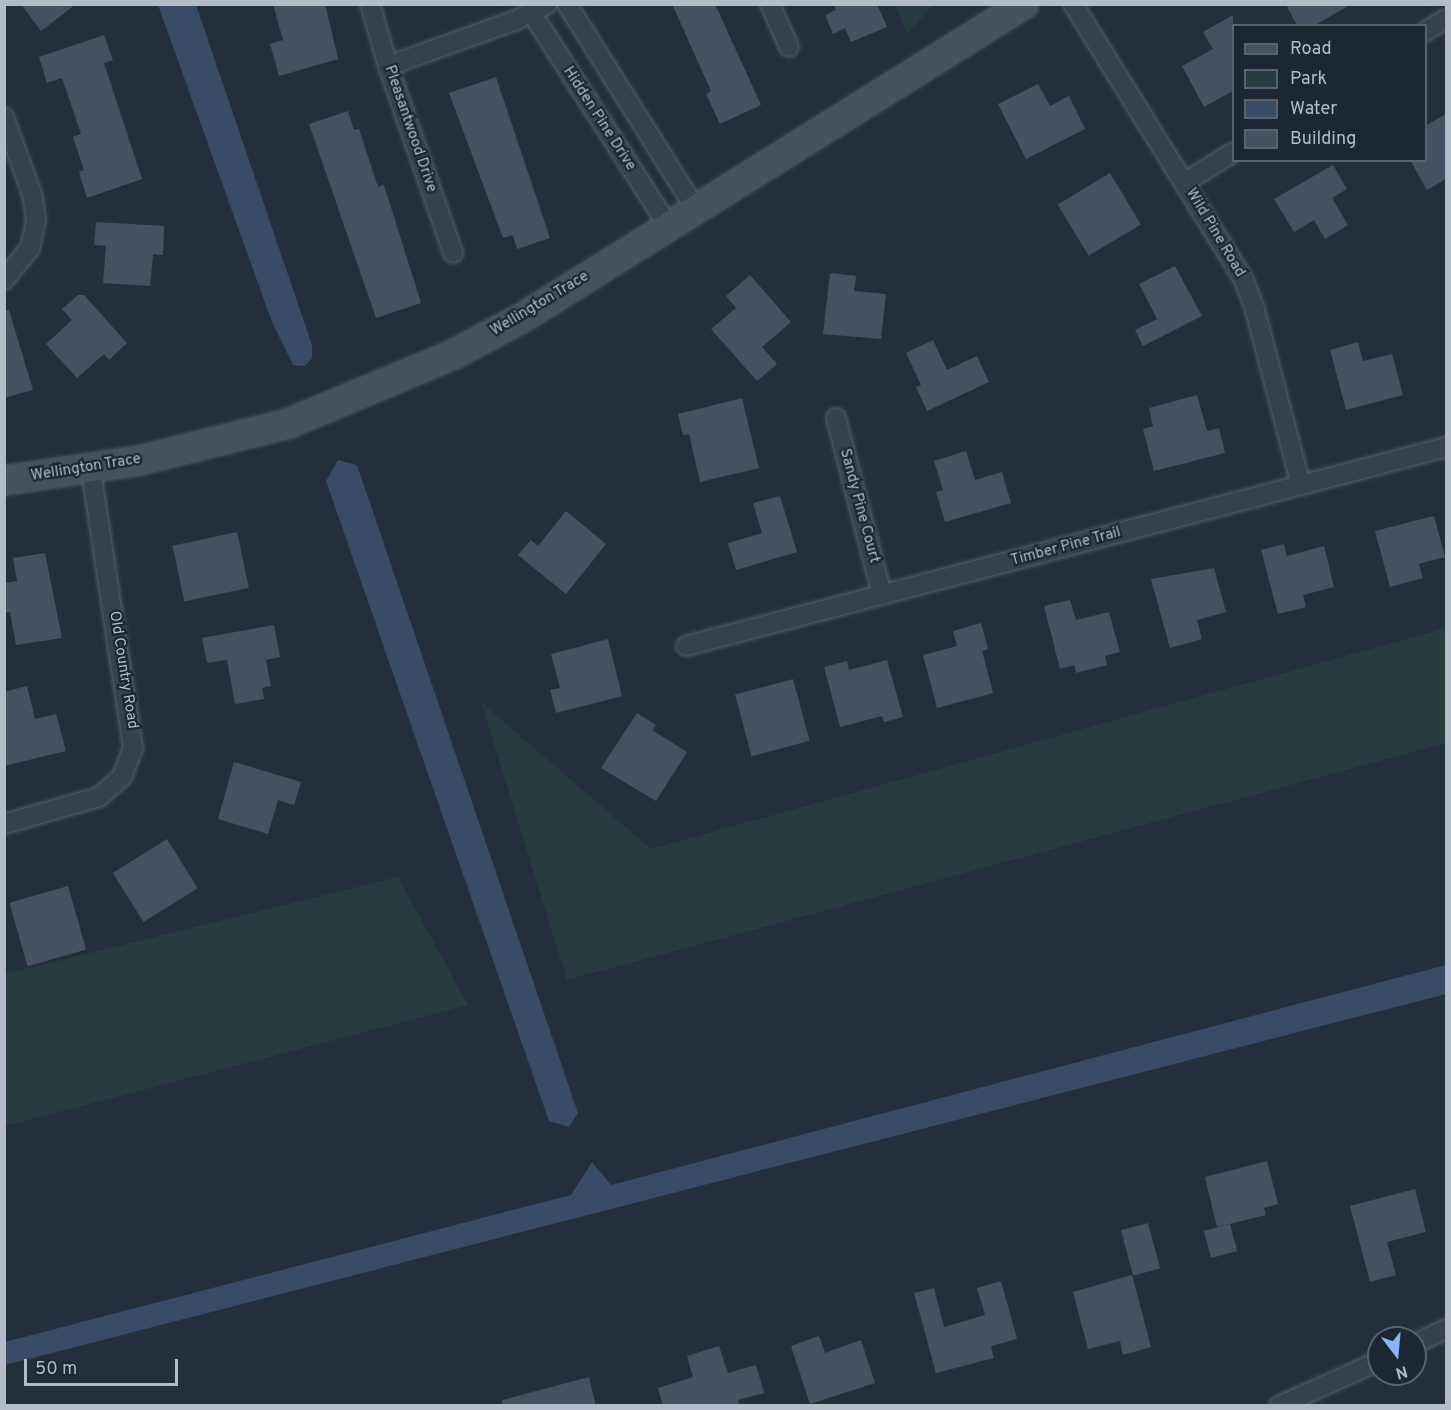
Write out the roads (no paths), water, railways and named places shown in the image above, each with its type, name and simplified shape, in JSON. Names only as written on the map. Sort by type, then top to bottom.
[{"type":"street","name":"Pleasantwood Drive","points":[[370,4],[387,66],[453,253]]},
{"type":"street","points":[[567,4],[695,208]]},
{"type":"street","points":[[770,4],[789,47]]},
{"type":"street","name":"Wellington Trace","points":[[4,480],[91,469],[288,423],[383,386],[524,316],[1023,4]]},
{"type":"street","name":"Wild Pine Road","points":[[1073,4],[1243,278],[1255,310],[1301,485]]},
{"type":"street","points":[[387,66],[539,8]]},
{"type":"street","name":"Hidden Pine Drive","points":[[539,8],[668,225]]},
{"type":"street","points":[[1427,30],[1446,19]]},
{"type":"street","points":[[4,117],[32,194],[36,220],[27,254],[4,280]]},
{"type":"street","points":[[1185,182],[1232,153]]},
{"type":"street","name":"Sandy Pine Court","points":[[836,418],[882,595]]},
{"type":"street","name":"Timber Pine Trail","points":[[686,646],[1446,447]]},
{"type":"street","name":"Old Country Road","points":[[4,824],[99,797],[112,789],[129,763],[133,732],[91,469]]},
{"type":"street","points":[[1427,1338],[1446,1329]]},
{"type":"street","points":[[1279,1406],[1367,1366]]},
{"type":"water","points":[[158,5],[196,5],[312,345],[312,358],[305,366],[293,365],[272,322]]},
{"type":"water","points":[[338,460],[357,465],[578,1113],[569,1127],[549,1121],[326,481]]},
{"type":"water","points":[[1446,965],[1446,994],[5,1365],[5,1342],[571,1195],[592,1162],[611,1185]]}]
